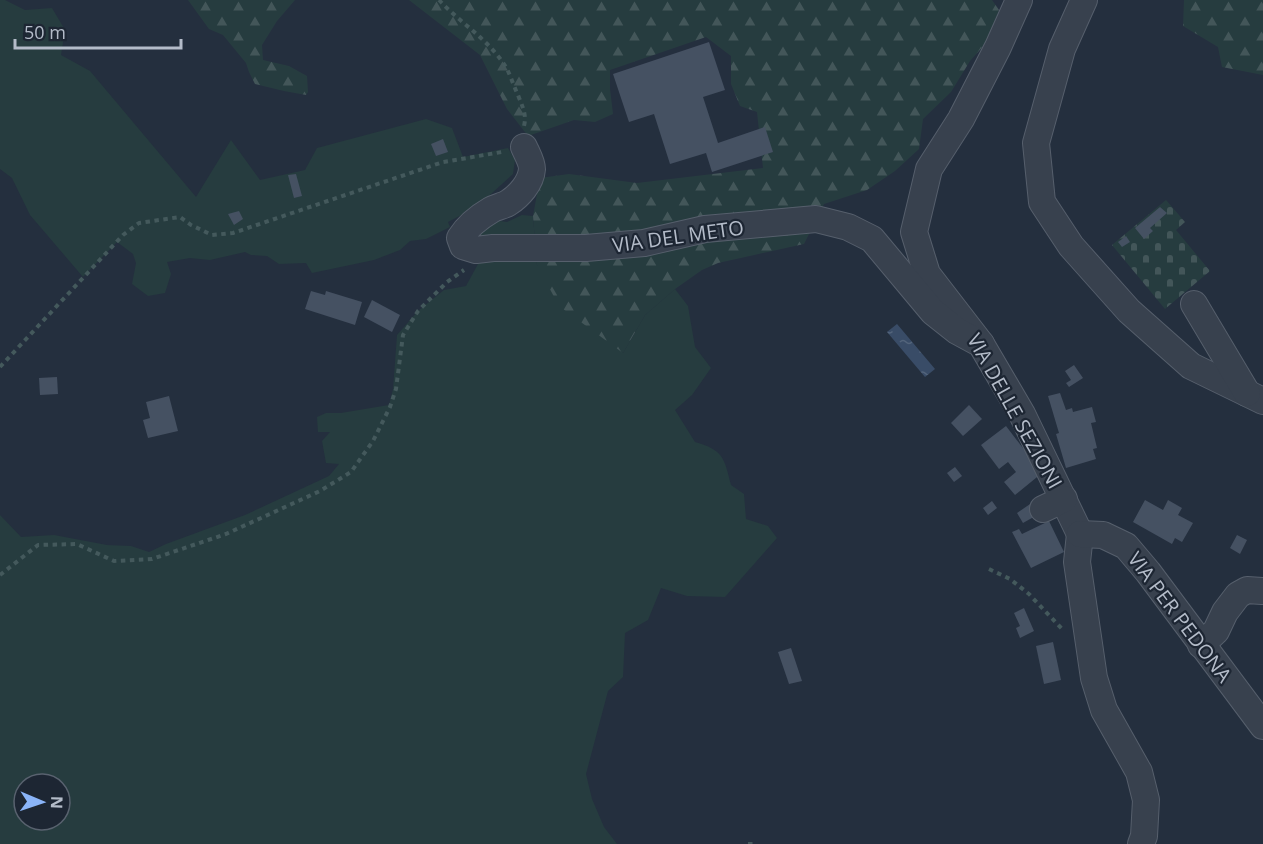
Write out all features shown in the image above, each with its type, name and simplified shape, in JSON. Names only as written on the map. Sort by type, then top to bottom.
[{"type":"street","name":"VIA DELLE SEZIONI","points":[[1018,0],[998,47],[961,119],[930,169],[914,232],[927,274],[981,344],[1022,414],[1054,504],[1080,534]]},
{"type":"street","points":[[1084,0],[1062,49],[1036,142],[1042,202],[1071,246],[1129,310],[1191,366],[1255,397]]},
{"type":"street","name":"VIA DEL METO","points":[[524,147],[532,168],[529,181],[508,203],[492,210],[466,228],[460,238],[463,246],[476,250],[586,248],[644,243],[705,229],[816,219],[848,227],[872,239],[933,312],[957,332],[981,344]]},
{"type":"street","points":[[1194,304],[1255,397]]},
{"type":"street","points":[[1080,534],[1077,562],[1094,678],[1104,710],[1139,772],[1146,800],[1142,844]]},
{"type":"street","name":"VIA PER PEDONA","points":[[1080,534],[1102,535],[1126,546],[1263,726]]},
{"type":"street","points":[[1201,645],[1216,631],[1225,612],[1238,595],[1247,590],[1262,591]]},
{"type":"path","points":[[0,367],[123,235],[139,223],[180,217],[212,235],[233,233],[443,162],[524,147],[525,112],[506,68],[489,46],[439,0]]},
{"type":"path","points":[[0,575],[38,545],[77,544],[114,561],[152,559],[226,534],[320,491],[351,472],[373,441],[390,407],[396,389],[403,335],[418,311],[447,282],[493,248]]},
{"type":"path","points":[[989,569],[1010,579],[1029,594],[1064,631]]},
{"type":"path","points":[[748,844],[753,844]]},
{"type":"green space","points":[[0,0],[5,0],[25,10],[52,8],[65,30],[61,55],[90,71],[196,197],[231,140],[260,180],[305,170],[317,148],[426,119],[452,128],[463,157],[508,148],[515,160],[513,174],[471,210],[448,222],[450,227],[426,239],[410,241],[400,250],[374,260],[312,273],[306,263],[279,264],[267,256],[251,255],[245,252],[210,260],[190,258],[167,262],[171,274],[165,293],[148,296],[132,284],[136,263],[133,254],[117,242],[83,277],[30,215],[12,178],[0,169]]},
{"type":"green space","points":[[188,0],[295,0],[277,21],[262,45],[263,60],[289,66],[307,76],[308,92],[306,95],[255,84],[246,63],[223,35],[209,29]]},
{"type":"green space","points":[[409,0],[992,0],[999,10],[987,42],[970,61],[951,92],[923,119],[919,149],[895,171],[867,190],[824,204],[804,244],[718,263],[702,270],[675,289],[645,315],[623,353],[559,306],[537,265],[533,216],[540,178],[569,174],[637,183],[763,168],[757,112],[740,106],[731,84],[731,56],[706,37],[610,70],[613,114],[595,122],[574,120],[528,136],[507,109],[480,55]]},
{"type":"green space","points":[[1184,0],[1263,0],[1263,75],[1222,67],[1218,47],[1183,26]]},
{"type":"green space","points":[[1166,200],[1185,222],[1176,230],[1210,271],[1165,309],[1112,245]]},
{"type":"green space","points":[[522,215],[533,216],[537,265],[623,353],[645,315],[675,289],[688,306],[695,347],[711,368],[692,395],[675,410],[695,442],[711,448],[721,456],[731,485],[744,494],[746,519],[768,526],[777,538],[725,597],[687,596],[661,588],[648,620],[625,633],[623,677],[608,691],[586,774],[592,799],[604,827],[617,844],[0,844],[0,515],[21,537],[54,535],[107,545],[131,546],[149,552],[245,515],[329,476],[339,464],[326,463],[322,441],[330,432],[318,432],[317,417],[326,413],[341,413],[389,405],[393,389],[397,335],[418,311],[444,290],[466,286],[478,264],[492,253],[480,240],[482,227],[493,220],[507,222]]},
{"type":"water","points":[[897,324],[935,369],[925,377],[887,332]]},
{"type":"building","points":[[709,42],[725,90],[703,97],[718,143],[765,127],[773,152],[712,172],[706,153],[670,164],[654,114],[629,122],[613,74]]},
{"type":"building","points":[[443,139],[448,152],[436,156],[431,144]]},
{"type":"building","points":[[296,174],[302,196],[294,198],[288,175]]},
{"type":"building","points":[[1160,207],[1167,213],[1150,228],[1153,231],[1144,239],[1135,228]]},
{"type":"building","points":[[239,211],[243,219],[234,225],[228,214]]},
{"type":"building","points":[[1126,236],[1130,242],[1122,247],[1118,242]]},
{"type":"building","points":[[311,291],[325,295],[326,291],[362,302],[355,325],[305,309]]},
{"type":"building","points":[[372,300],[400,315],[392,332],[364,317]]},
{"type":"building","points":[[1074,365],[1083,378],[1069,387],[1066,383],[1071,380],[1065,371]]},
{"type":"building","points":[[57,377],[58,394],[40,395],[39,378]]},
{"type":"building","points":[[1060,393],[1066,410],[1072,408],[1073,412],[1092,407],[1096,422],[1091,423],[1097,448],[1093,449],[1096,459],[1066,468],[1048,396]]},
{"type":"building","points":[[169,396],[178,431],[148,438],[143,420],[150,418],[146,402]]},
{"type":"building","points":[[969,405],[982,419],[963,436],[951,423]]},
{"type":"building","points":[[1006,426],[1042,473],[1015,495],[1004,482],[1016,472],[1008,462],[999,469],[981,445]]},
{"type":"building","points":[[955,467],[962,476],[954,482],[947,473]]},
{"type":"building","points":[[1145,500],[1163,510],[1168,500],[1182,508],[1178,515],[1193,523],[1182,542],[1175,538],[1172,544],[1133,522]]},
{"type":"building","points":[[992,501],[997,508],[988,515],[983,508]]},
{"type":"building","points":[[1033,502],[1039,514],[1023,523],[1017,513]]},
{"type":"building","points":[[1049,521],[1064,552],[1031,568],[1012,532],[1019,529],[1022,534]]},
{"type":"building","points":[[1237,535],[1247,540],[1240,554],[1230,548]]},
{"type":"building","points":[[1024,608],[1034,631],[1020,638],[1016,628],[1020,626],[1014,613]]},
{"type":"building","points":[[1053,642],[1061,680],[1044,684],[1036,646]]},
{"type":"building","points":[[791,648],[802,681],[789,684],[778,652]]}]
